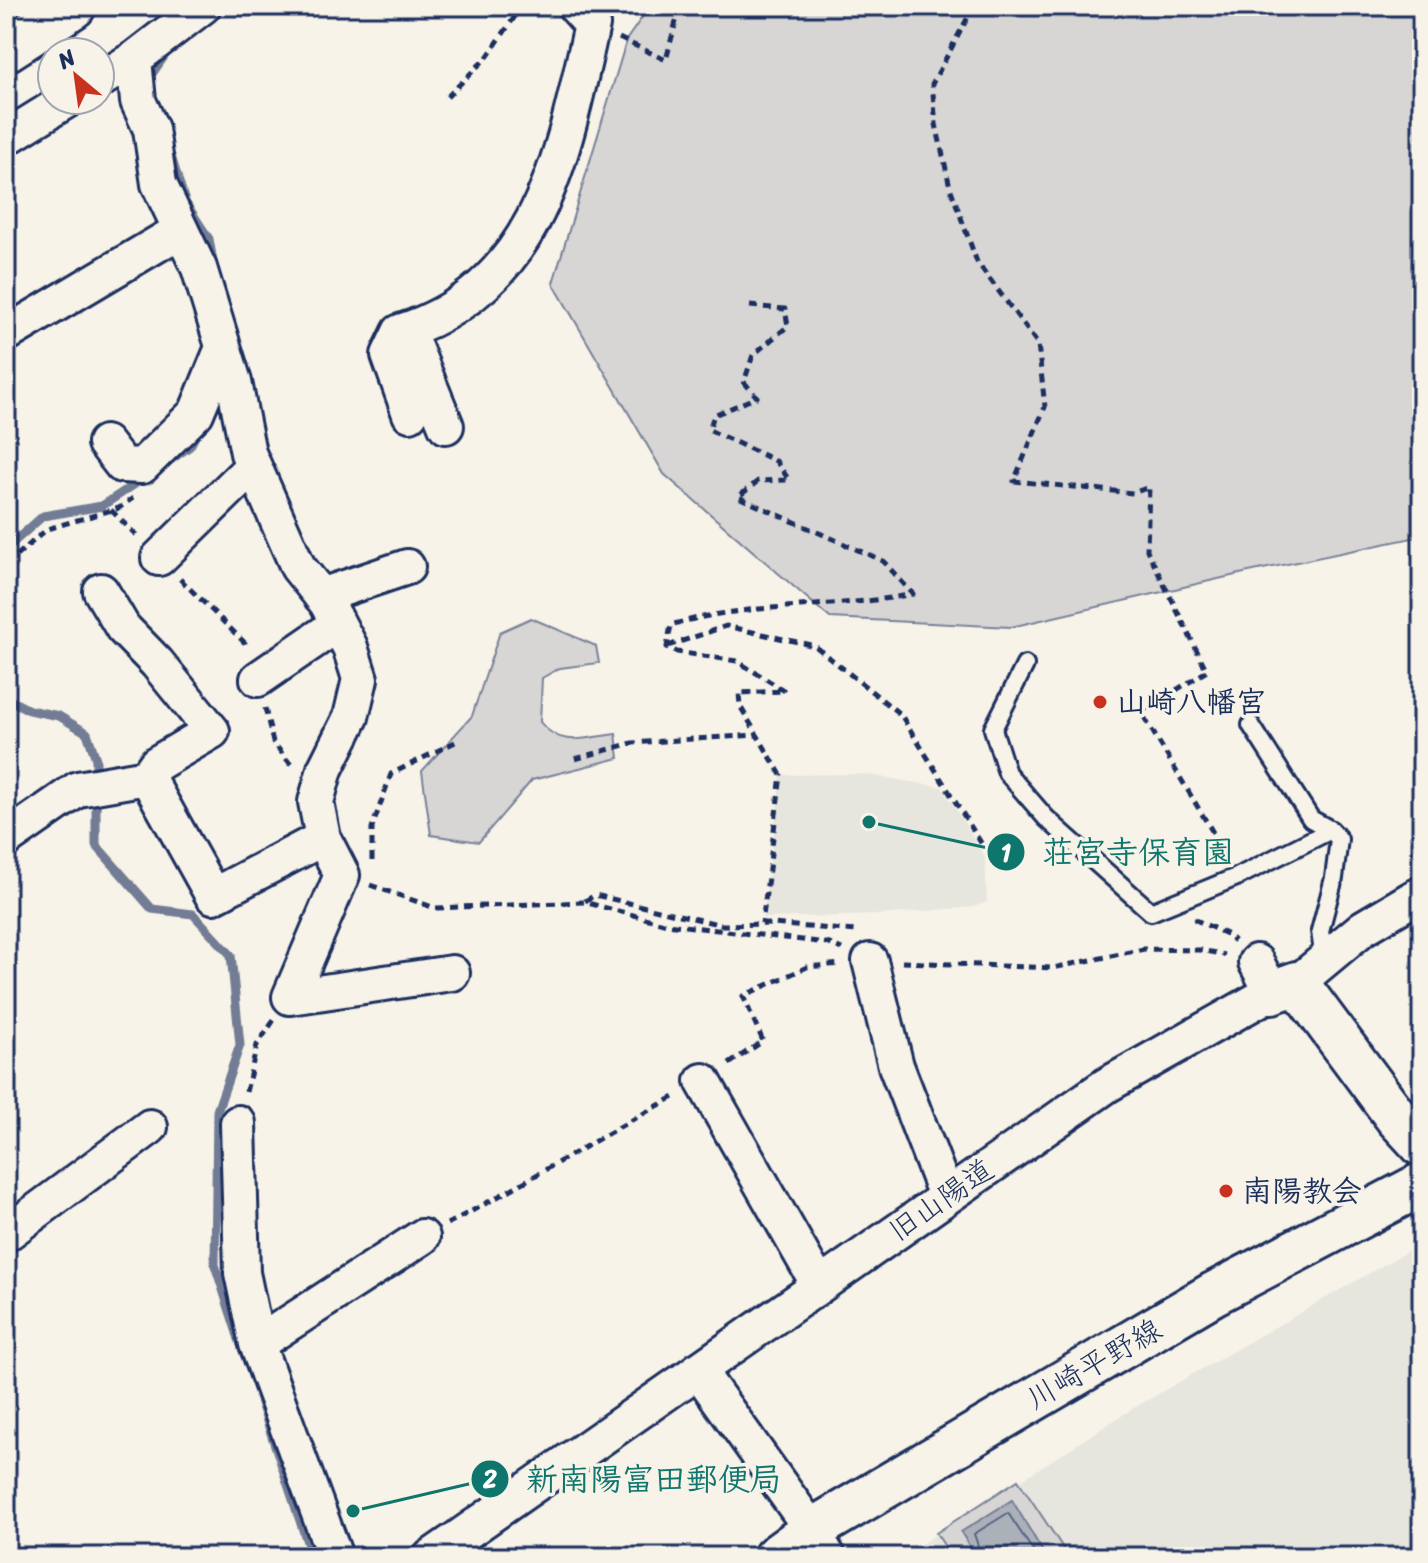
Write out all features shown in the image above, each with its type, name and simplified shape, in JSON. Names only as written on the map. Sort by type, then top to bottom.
[{"type":"highway","points":[[6,49],[73,6]]},
{"type":"street","points":[[116,70],[203,6]]},
{"type":"street","points":[[410,414],[389,355],[400,332],[434,321],[477,292],[517,251],[564,149],[584,16]]},
{"type":"street","points":[[134,59],[138,101],[151,129],[159,184],[199,268],[234,382],[248,453],[298,567],[330,610],[350,647],[360,679],[351,717],[325,769],[316,802],[323,838],[365,877],[290,997]]},
{"type":"street","points":[[9,136],[41,116]]},
{"type":"street","points":[[6,334],[181,230]]},
{"type":"street","points":[[407,330],[446,426]]},
{"type":"street","points":[[105,443],[122,465],[142,466],[196,413],[222,350]]},
{"type":"street","points":[[159,558],[253,466]]},
{"type":"street","points":[[258,679],[330,610],[407,567]]},
{"type":"street","points":[[10,828],[92,787],[147,777],[156,764],[212,731],[157,663],[123,628],[101,591]]},
{"type":"street","points":[[147,777],[213,896],[323,838]]},
{"type":"street","name":"旧山陽道","points":[[431,1557],[1107,1085],[1422,893]]},
{"type":"street","points":[[870,961],[896,1066],[946,1196]]},
{"type":"street","points":[[290,997],[452,973]]},
{"type":"street","points":[[1287,974],[1397,1118],[1422,1145]]},
{"type":"street","points":[[703,1081],[819,1285]]},
{"type":"street","points":[[238,1123],[242,1273],[257,1344],[335,1557]]},
{"type":"street","points":[[6,1234],[150,1127]]},
{"type":"street","name":"川崎平野線","points":[[775,1557],[820,1543],[1213,1294],[1422,1184]]},
{"type":"street","points":[[257,1344],[422,1237]]},
{"type":"street","points":[[698,1370],[820,1543]]},
{"type":"lane","points":[[1025,665],[993,729],[1007,773],[1046,818],[1151,912],[1239,876],[1331,830]]},
{"type":"lane","points":[[1251,725],[1311,819],[1331,830],[1339,839],[1334,878],[1320,931],[1287,974]]},
{"type":"path","points":[[447,97],[488,56],[522,6]]},
{"type":"path","points":[[584,16],[666,60],[680,6]]},
{"type":"path","points":[[974,6],[932,84],[936,124],[950,187],[977,262],[1038,344],[1045,407],[1014,481],[1133,493],[1149,487],[1147,550],[1207,671],[1141,712],[1239,876]]},
{"type":"path","points":[[667,647],[671,625],[705,615],[876,601],[913,594],[883,561],[738,497],[758,481],[789,480],[776,461],[709,430],[714,415],[757,397],[744,382],[753,355],[788,326],[785,309],[750,306]]},
{"type":"path","points":[[111,510],[245,643],[258,679],[273,742],[305,782],[320,789]]},
{"type":"path","points":[[667,647],[726,626],[815,646],[901,715],[983,846]]},
{"type":"path","points":[[667,647],[677,652],[737,661],[785,691],[739,693],[740,706],[781,775],[762,924]]},
{"type":"path","points":[[575,759],[632,743],[757,735]]},
{"type":"path","points":[[459,740],[391,774],[372,828],[365,877],[435,908],[584,902],[667,924],[827,943],[870,961]]},
{"type":"path","points":[[584,902],[595,895],[722,925],[762,924],[856,931]]},
{"type":"path","points":[[1191,918],[1228,935],[1287,974]]},
{"type":"path","points":[[422,1237],[511,1192],[622,1124],[703,1081],[763,1041],[743,996],[807,967],[870,961],[1053,968],[1144,949],[1201,950],[1226,956],[1247,971],[1287,974]]},
{"type":"path","points":[[238,1123],[257,1045],[290,997]]},
{"type":"shaded area","points":[[650,6],[1422,6],[1422,536],[1011,627],[830,618],[664,474],[553,283],[627,39]]},
{"type":"shaded area","points":[[531,618],[596,646],[599,663],[560,668],[542,678],[540,722],[557,736],[565,738],[584,739],[616,734],[619,758],[532,780],[479,842],[431,835],[422,771],[472,716],[500,632]]},
{"type":"shaded area","points":[[861,774],[942,787],[985,857],[987,902],[973,907],[878,915],[763,918],[781,775]]},
{"type":"shaded area","points":[[1422,1243],[1422,1557],[901,1557],[1132,1409]]},
{"type":"shaded area","points":[[1018,1480],[1069,1557],[952,1557],[936,1533]]},
{"type":"water","points":[[1012,1500],[1046,1557],[976,1557],[961,1532]]},
{"type":"waterway","points":[[147,81],[168,51]]},
{"type":"waterway","points":[[171,156],[185,202],[209,239],[214,267]]},
{"type":"waterway","points":[[169,461],[190,446],[199,429]]},
{"type":"waterway","points":[[6,549],[43,516],[102,506],[147,476]]},
{"type":"waterway","points":[[6,698],[29,710],[59,716],[87,733],[96,759],[96,779]]},
{"type":"waterway","points":[[96,794],[96,845],[152,909],[193,914],[231,955],[240,1045],[217,1111],[215,1265],[241,1345]]},
{"type":"waterway","points":[[259,1397],[312,1557]]},
{"type":"place","name":"山崎八幡宮","points":[[1100,702]]},
{"type":"place","name":"荘宮寺保育園","points":[[869,822]]},
{"type":"place","name":"南陽教会","points":[[1226,1191]]},
{"type":"place","name":"新南陽富田郵便局","points":[[353,1511]]}]
